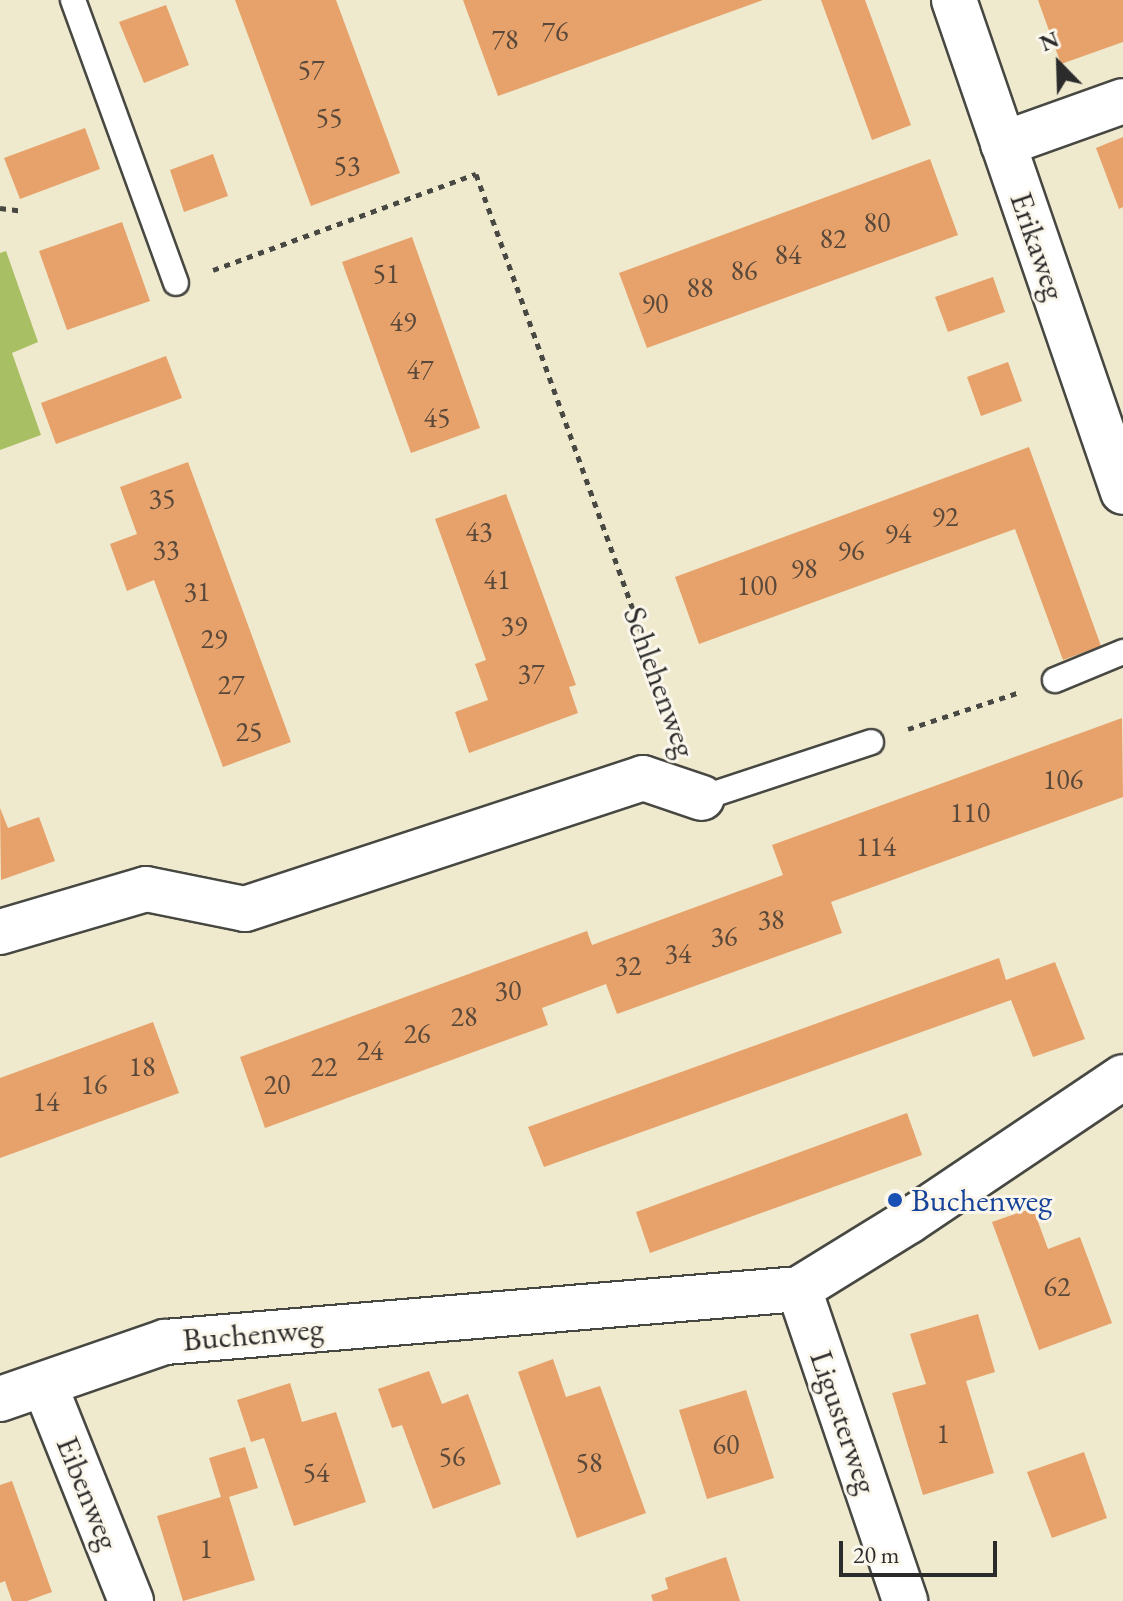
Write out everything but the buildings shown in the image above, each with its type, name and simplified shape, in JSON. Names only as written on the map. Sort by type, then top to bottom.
[{"type":"street","name":"Erikaweg","points":[[954,0],[1123,492]]},
{"type":"street","points":[[1003,144],[1123,101]]},
{"type":"street","name":"Schlehenweg","points":[[0,932],[146,889],[245,909],[643,778],[702,798]]},
{"type":"street","name":"Buchenweg","points":[[0,1399],[45,1386],[165,1342],[799,1289],[909,1221],[1123,1077]]},
{"type":"street","name":"Ligusterweg","points":[[799,1289],[905,1601]]},
{"type":"street","name":"Eibenweg","points":[[45,1386],[131,1601]]},
{"type":"lane","points":[[73,0],[176,283]]},
{"type":"lane","points":[[1055,680],[1123,652]]},
{"type":"lane","points":[[702,798],[871,742]]},
{"type":"path","name":"Schlehenweg","points":[[176,283],[476,174],[702,798]]},
{"type":"path","points":[[0,208],[24,211]]},
{"type":"path","points":[[871,742],[1055,680]]},
{"type":"green space","points":[[6,251],[38,342],[12,353],[41,435],[0,450],[0,253]]},
{"type":"place","name":"Buchenweg","points":[[895,1200]]}]
